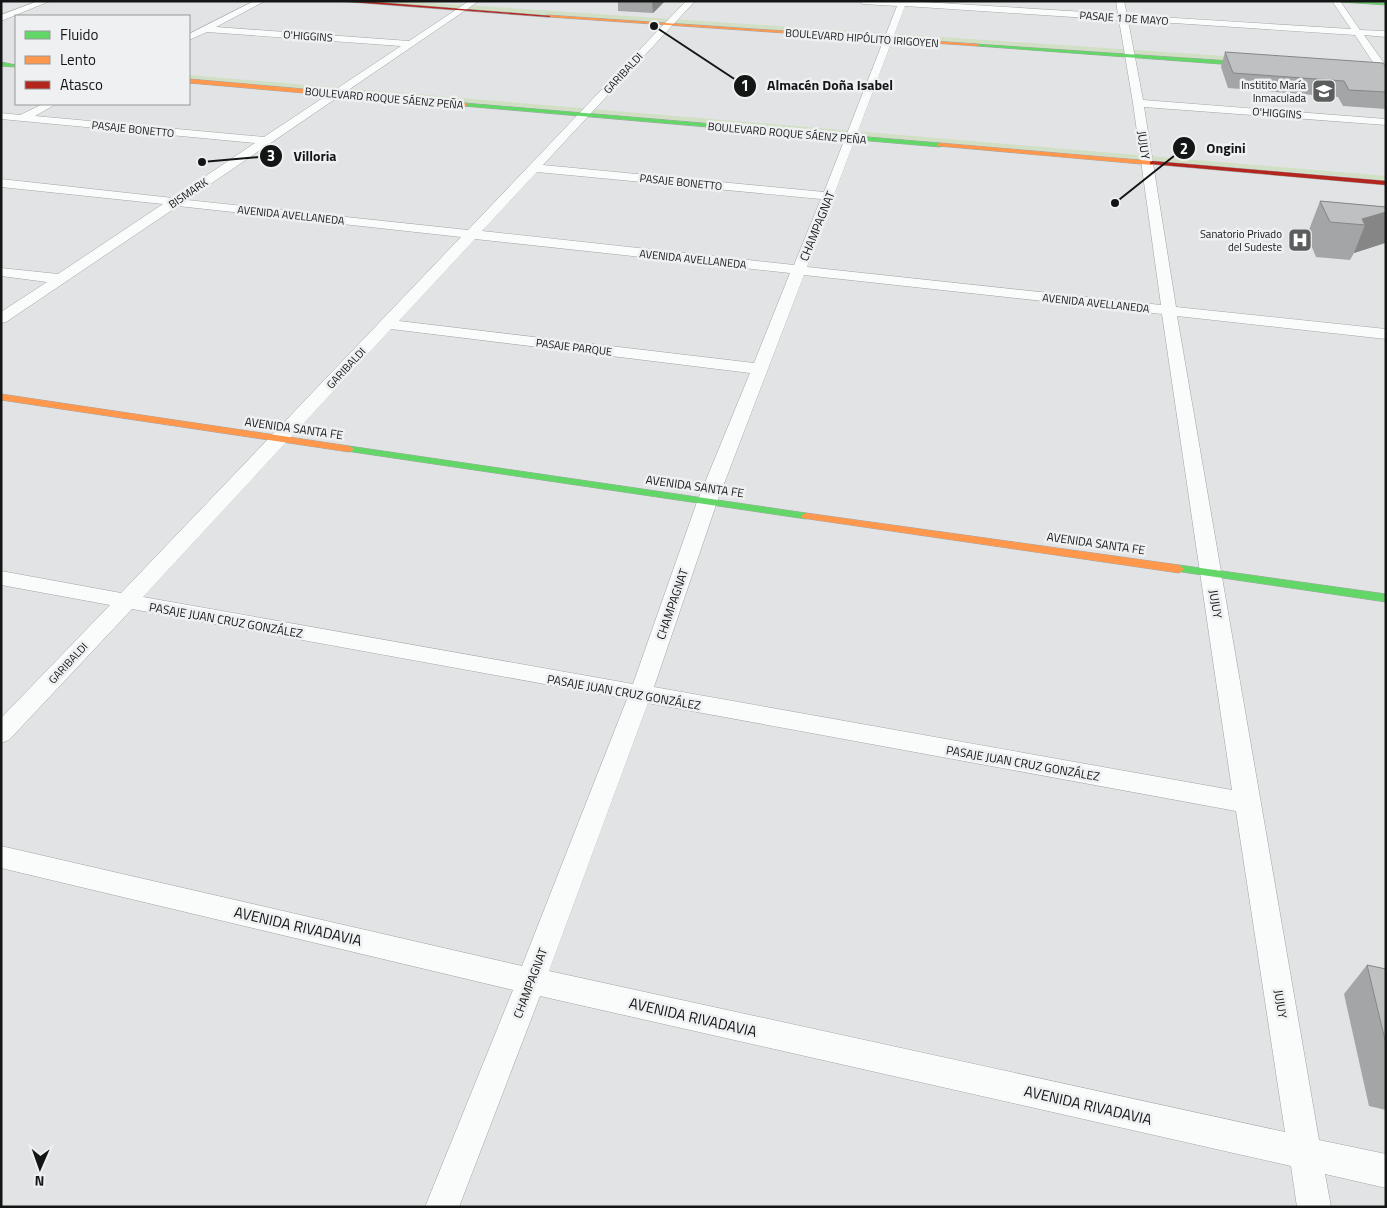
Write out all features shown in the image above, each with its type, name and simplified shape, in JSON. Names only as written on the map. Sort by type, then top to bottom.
[{"type":"street","points":[[1,18],[46,1]]},
{"type":"street","points":[[190,37],[261,1]]},
{"type":"street","name":"BOULEVARD HIPÓLITO IRIGOYEN","points":[[339,1],[468,6]]},
{"type":"street","name":"BOULEVARD HIPÓLITO IRIGOYEN","points":[[405,1],[671,22],[1276,63]]},
{"type":"street","name":"GARIBALDI","points":[[1,734],[690,1]]},
{"type":"street","name":"PASAJE 1 DE MAYO","points":[[863,1],[1122,10],[1386,34]]},
{"type":"street","points":[[1338,1],[1386,4]]},
{"type":"street","points":[[1338,1],[1383,71]]},
{"type":"street","name":"CHAMPAGNAT","points":[[442,1207],[640,695],[707,502],[853,134],[902,2]]},
{"type":"street","name":"BISMARK","points":[[1,319],[468,6]]},
{"type":"street","name":"JUJUY","points":[[1122,10],[1210,573],[1314,1207]]},
{"type":"street","name":"O'HIGGINS","points":[[206,29],[409,44]]},
{"type":"street","points":[[1,57],[15,58]]},
{"type":"street","points":[[1,64],[15,66]]},
{"type":"street","points":[[1362,66],[1383,71]]},
{"type":"street","name":"BOULEVARD ROQUE SÁENZ PEÑA","points":[[190,73],[341,90]]},
{"type":"street","name":"BOULEVARD ROQUE SÁENZ PEÑA","points":[[190,81],[341,90],[1146,159],[1386,183]]},
{"type":"street","name":"O'HIGGINS","points":[[1138,103],[1386,122]]},
{"type":"street","points":[[1,128],[49,105]]},
{"type":"street","name":"PASAJE BONETTO","points":[[1,116],[265,142]]},
{"type":"street","name":"BOULEVARD ROQUE SÁENZ PEÑA","points":[[1146,159],[1386,174]]},
{"type":"street","name":"PASAJE BONETTO","points":[[534,168],[828,196]]},
{"type":"street","name":"AVENIDA AVELLANEDA","points":[[1,183],[1386,334]]},
{"type":"street","points":[[1,272],[60,279]]},
{"type":"street","name":"PASAJE PARQUE","points":[[387,324],[760,369]]},
{"type":"street","name":"AVENIDA SANTA FE","points":[[1,397],[707,502],[1386,598]]},
{"type":"street","name":"PASAJE JUAN CRUZ GONZÁLEZ","points":[[1,578],[640,695],[1248,803]]},
{"type":"street","name":"AVENIDA RIVADAVIA","points":[[1,857],[531,981],[1386,1171]]},
{"type":"green space","points":[[339,1],[405,1],[1386,67],[1386,73]]},
{"type":"green space","points":[[190,75],[1386,176],[1386,180],[190,79]]},
{"type":"building","points":[[1225,52],[1383,63],[1386,67],[1386,92],[1349,90],[1344,81],[1233,73]]},
{"type":"building","points":[[1320,201],[1386,207],[1386,212],[1362,219],[1365,225],[1330,222]]},
{"type":"building","points":[[1367,965],[1386,969],[1386,1044]]},
{"type":"traffic: fast","points":[[1340,1],[1386,4]]},
{"type":"traffic: fast","points":[[977,45],[1261,65]]},
{"type":"traffic: fast","points":[[1,64],[15,66]]},
{"type":"traffic: fast","points":[[465,105],[940,145]]},
{"type":"traffic: fast","points":[[349,449],[806,516]]},
{"type":"traffic: fast","points":[[1179,569],[1386,598]]},
{"type":"traffic: slow","points":[[549,16],[977,45]]},
{"type":"traffic: slow","points":[[190,81],[465,105]]},
{"type":"traffic: slow","points":[[940,145],[1152,163]]},
{"type":"traffic: slow","points":[[1,397],[349,449]]},
{"type":"traffic: slow","points":[[806,516],[1179,569]]},
{"type":"traffic: jam","points":[[339,1],[549,16]]},
{"type":"traffic: jam","points":[[1152,163],[1386,183]]},
{"type":"place","name":"Almacén Doña Isabel","points":[[654,26]]},
{"type":"place","name":"Institito María Inmaculada","points":[[1324,91]]},
{"type":"place","name":"Villoria","points":[[202,162]]},
{"type":"place","name":"Ongini","points":[[1115,203]]},
{"type":"place","name":"Sanatorio Privado del Sudeste","points":[[1300,240]]}]
